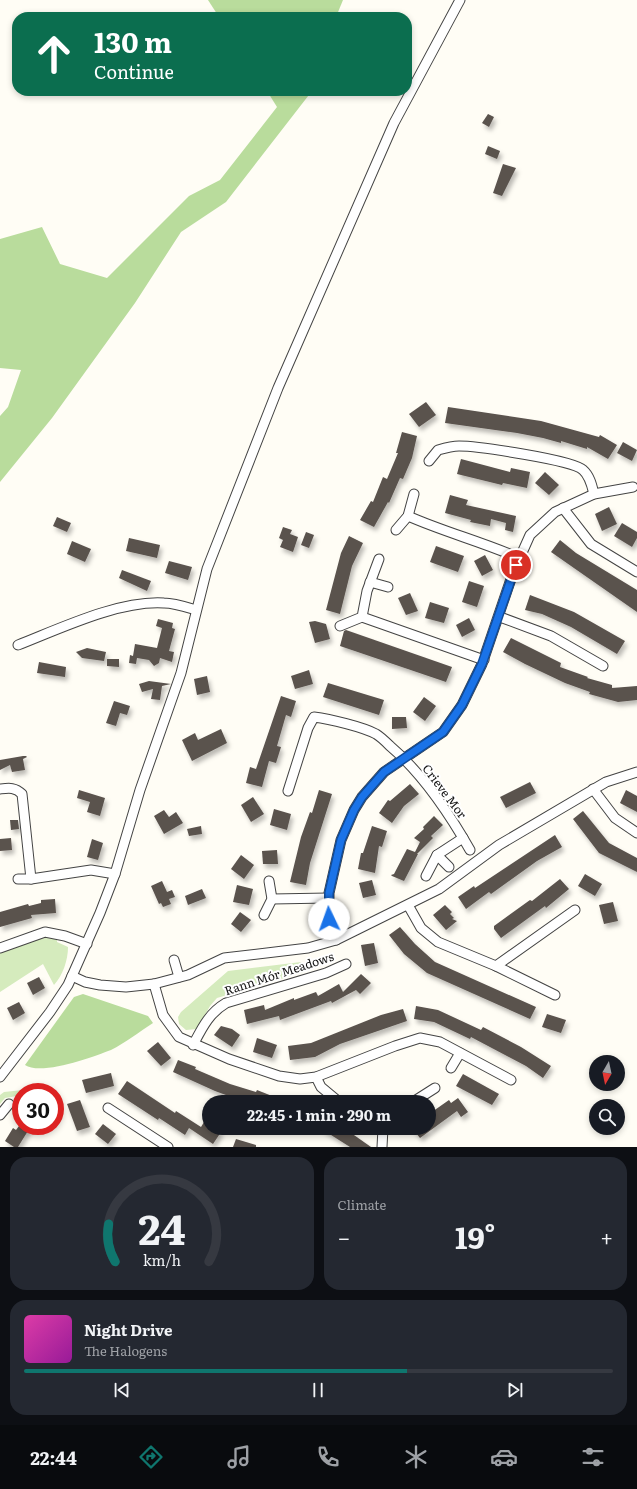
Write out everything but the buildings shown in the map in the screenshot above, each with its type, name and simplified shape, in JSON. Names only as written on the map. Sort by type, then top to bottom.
[{"type":"street","points":[[412,89],[460,0]]},
{"type":"street","points":[[0,1076],[50,1012],[72,976],[87,944],[115,874],[140,790],[181,673],[207,569],[276,394],[313,307],[394,123],[408,96]]},
{"type":"street","points":[[429,461],[438,450],[459,446],[490,448],[567,463],[583,469],[591,480],[594,494]]},
{"type":"street","points":[[336,940],[329,919],[328,898],[341,840],[354,810],[362,797],[384,772],[443,732],[462,705],[484,660],[519,558],[530,535],[555,512],[563,508],[594,494],[633,487]]},
{"type":"street","points":[[396,530],[408,516],[414,494]]},
{"type":"street","points":[[563,508],[591,544],[637,572]]},
{"type":"street","points":[[408,516],[434,528],[496,547],[519,558]]},
{"type":"street","points":[[362,617],[370,582],[379,559]]},
{"type":"street","points":[[370,582],[388,587]]},
{"type":"street","points":[[18,645],[86,619],[133,605],[164,602],[196,610]]},
{"type":"street","points":[[340,626],[362,617],[484,660]]},
{"type":"street","points":[[500,617],[551,636],[603,666]]},
{"type":"street","name":"Crieve Mor","points":[[288,791],[308,728],[314,718],[325,718],[377,734],[404,757],[454,822],[470,850]]},
{"type":"street","points":[[72,976],[85,982],[100,985],[126,987],[154,984],[179,978],[224,958],[308,948],[336,940],[408,906],[439,888],[499,845],[606,782],[637,772]]},
{"type":"street","points":[[0,789],[10,787],[18,789],[22,794],[31,879]]},
{"type":"street","points":[[593,790],[615,818],[637,833]]},
{"type":"street","name":"Crieve Mor","points":[[426,876],[437,855],[463,838]]},
{"type":"street","points":[[437,855],[449,866]]},
{"type":"street","points":[[18,879],[31,879],[91,870],[115,874]]},
{"type":"street","points":[[264,915],[272,899],[269,881]]},
{"type":"street","points":[[272,899],[328,898]]},
{"type":"street","points":[[408,906],[421,928],[438,942],[496,966],[555,994]]},
{"type":"street","points":[[496,966],[575,910]]},
{"type":"street","points":[[0,948],[45,932],[65,936],[87,944]]},
{"type":"street","points":[[174,960],[179,978]]},
{"type":"street","name":"Rann Mór Meadows","points":[[193,1045],[207,1020],[218,1007],[226,1002],[326,973],[346,964]]},
{"type":"street","points":[[154,984],[163,1015],[179,1037],[193,1045],[229,1059],[280,1076],[300,1079],[316,1077],[395,1046],[420,1038],[440,1042],[511,1080]]},
{"type":"street","points":[[451,1068],[460,1053]]},
{"type":"street","points":[[316,1077],[321,1088],[330,1095]]},
{"type":"street","points":[[424,1095],[436,1088]]},
{"type":"street","points":[[0,1115],[9,1104]]},
{"type":"street","points":[[108,1108],[168,1147]]},
{"type":"street","points":[[382,1147],[384,1135]]},
{"type":"green space","points":[[208,0],[343,0],[338,12],[216,12]]},
{"type":"green space","points":[[270,96],[308,96],[226,202],[181,232],[135,303],[52,418],[0,482],[0,416],[8,407],[21,370],[0,368],[0,239],[42,227],[60,264],[107,278],[189,196],[220,180],[277,107]]},
{"type":"green space","points":[[46,938],[57,939],[57,942],[68,947],[64,967],[60,977],[54,985],[43,964],[0,992],[0,953],[31,940]]},
{"type":"green space","points":[[301,962],[304,972],[217,998],[210,1006],[197,1029],[186,1030],[179,1024],[178,1017],[181,1012],[228,971]]},
{"type":"green space","points":[[83,994],[148,1016],[153,1023],[111,1050],[92,1057],[54,1067],[33,1068],[25,1065],[74,997]]},
{"type":"green space","points":[[12,1091],[12,1097],[5,1098],[0,1104],[0,1095],[4,1092]]},
{"type":"route","points":[[329,919],[328,898],[341,840],[354,810],[362,797],[384,772],[443,732],[462,705],[482,664],[500,617],[516,565]]}]
